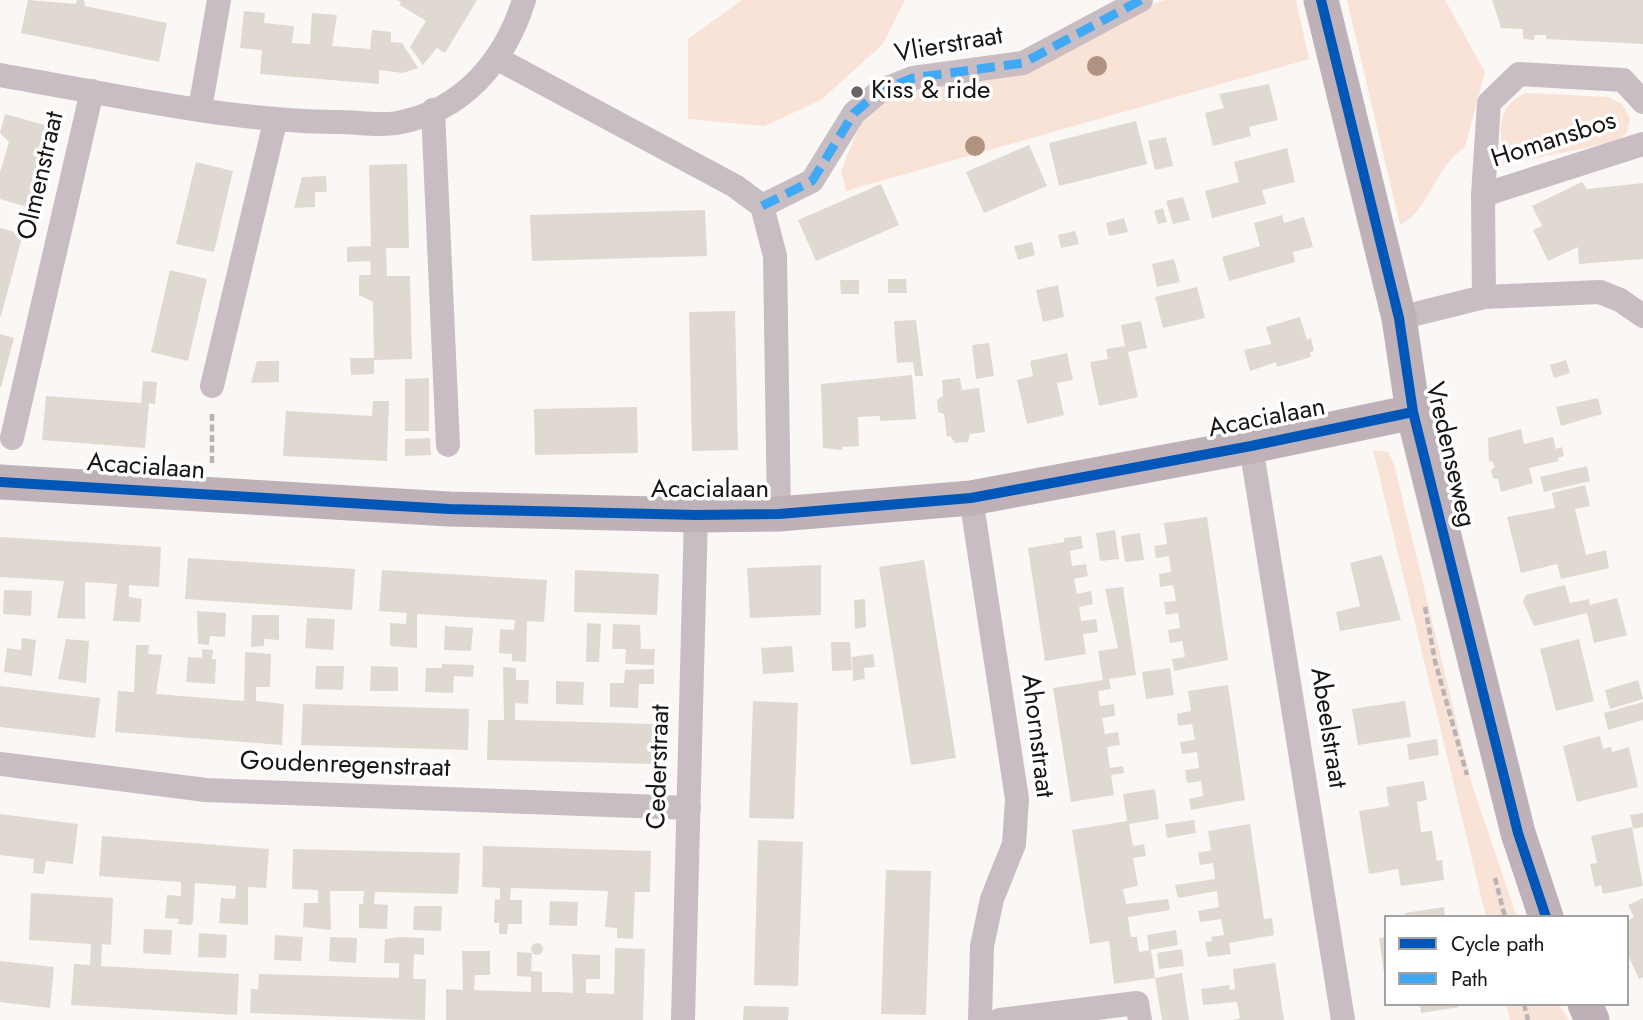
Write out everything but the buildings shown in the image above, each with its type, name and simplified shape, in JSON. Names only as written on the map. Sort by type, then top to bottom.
[{"type":"street","points":[[200,108],[219,0]]},
{"type":"street","name":"Olmenstraat","points":[[0,75],[275,122],[396,123],[433,110],[469,90],[498,59],[517,24],[524,0]]},
{"type":"street","name":"Vlierstraat","points":[[762,205],[812,181],[854,113],[880,91],[913,78],[1023,63],[1141,0]]},
{"type":"street","name":"Vredenseweg","points":[[1321,0],[1399,318],[1413,412],[1518,833],[1545,915]]},
{"type":"street","points":[[498,59],[735,186],[762,205],[775,256],[779,514]]},
{"type":"street","name":"Homansbos","points":[[1484,297],[1483,195],[1489,103],[1519,75],[1623,80],[1643,102]]},
{"type":"street","name":"Olmenstraat","points":[[12,438],[92,91]]},
{"type":"street","points":[[433,110],[448,445]]},
{"type":"street","points":[[212,386],[275,122]]},
{"type":"street","name":"Homansbos","points":[[1483,195],[1643,144]]},
{"type":"street","points":[[1399,318],[1484,297],[1600,292],[1620,300],[1643,316]]},
{"type":"street","name":"Acacialaan","points":[[0,482],[449,509],[696,515],[779,514],[971,498],[1251,446],[1413,412]]},
{"type":"street","name":"Abeelstraat","points":[[1251,446],[1343,1020]]},
{"type":"street","name":"Ahornstraat","points":[[971,498],[1017,799],[1014,844],[992,899],[982,946],[980,1020]]},
{"type":"street","name":"Cederstraat","points":[[683,1020],[696,515]]},
{"type":"street","name":"Goudenregenstraat","points":[[0,764],[206,790],[689,808]]},
{"type":"street","points":[[1000,1020],[1138,1003],[1140,1020]]},
{"type":"path","points":[[212,386],[212,495]]},
{"type":"shaded area","points":[[742,0],[905,0],[883,44],[821,100],[764,126],[688,119],[688,39]]},
{"type":"shaded area","points":[[1165,0],[1296,0],[1309,59],[846,191],[841,171],[861,122],[889,96],[943,81]]},
{"type":"shaded area","points":[[1347,0],[1445,0],[1485,72],[1465,147],[1446,166],[1418,209],[1400,225]]},
{"type":"shaded area","points":[[1526,93],[1608,97],[1622,104],[1630,119],[1627,132],[1618,141],[1503,165],[1501,123],[1508,106]]},
{"type":"shaded area","points":[[1373,450],[1388,452],[1394,464],[1472,785],[1516,915],[1486,915]]},
{"type":"shaded area","points":[[1506,1006],[1559,1006],[1569,1020],[1510,1020]]},
{"type":"marked path","points":[[762,206],[812,181],[854,113],[880,91],[913,78],[1023,63],[1141,0]]},
{"type":"cycle path","points":[[1321,0],[1399,318],[1413,412],[1518,833],[1545,915]]},
{"type":"cycle path","points":[[0,482],[449,509],[696,515],[779,514],[971,498],[1251,446],[1413,412]]},
{"type":"place","name":"Kiss & ride","points":[[857,92]]}]
